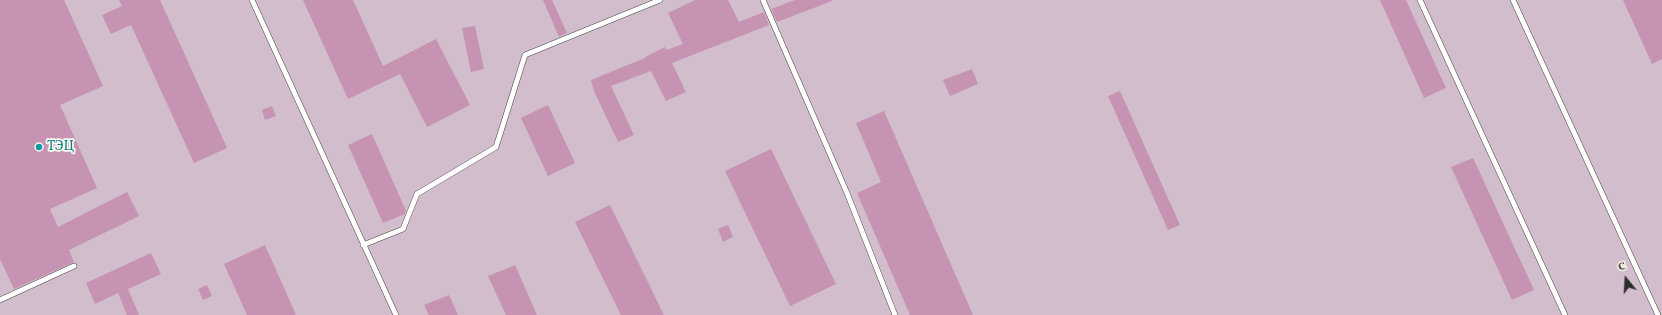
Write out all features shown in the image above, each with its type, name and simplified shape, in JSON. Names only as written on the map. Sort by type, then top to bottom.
[{"type":"lane","points":[[252,0],[396,315]]},
{"type":"lane","points":[[363,245],[403,229],[417,194],[496,147],[525,55],[660,0]]},
{"type":"lane","points":[[763,0],[847,192],[895,315]]},
{"type":"lane","points":[[1420,0],[1565,315]]},
{"type":"lane","points":[[1513,0],[1658,315]]},
{"type":"lane","points":[[0,300],[74,266]]},
{"type":"shaded area","points":[[0,0],[1662,0],[1662,315],[0,315]]},
{"type":"building","name":"ТЭЦ","points":[[0,0],[64,0],[103,86],[60,105],[97,188],[50,209],[58,227],[127,192],[139,216],[69,250],[74,262],[14,289],[0,259]]},
{"type":"building","points":[[119,0],[160,0],[227,148],[194,163],[131,25],[111,34],[102,15],[122,6]]},
{"type":"building","points":[[303,0],[353,0],[383,66],[436,39],[470,105],[427,127],[400,74],[348,99]]},
{"type":"building","points":[[543,0],[552,0],[567,33],[559,37]]},
{"type":"building","points":[[695,0],[728,0],[739,22],[764,12],[769,25],[672,63],[686,92],[666,101],[651,71],[611,86],[634,135],[618,142],[594,91],[591,80],[645,58],[665,47],[666,50],[683,44],[668,13]]},
{"type":"building","points":[[795,0],[832,1],[777,22],[771,9]]},
{"type":"building","points":[[1380,0],[1406,0],[1446,88],[1424,98]]},
{"type":"building","points":[[1623,0],[1662,0],[1662,59],[1652,64]]},
{"type":"building","points":[[475,26],[484,69],[471,72],[462,28]]},
{"type":"building","points":[[972,69],[978,84],[950,96],[943,80]]},
{"type":"building","points":[[1120,91],[1180,225],[1168,230],[1108,96]]},
{"type":"building","points":[[548,105],[575,163],[548,176],[521,118]]},
{"type":"building","points":[[272,106],[276,116],[265,120],[262,110]]},
{"type":"building","points":[[884,111],[973,315],[910,315],[857,193],[881,182],[856,123]]},
{"type":"building","points":[[372,134],[406,211],[405,214],[383,223],[348,145]]},
{"type":"building","points":[[771,149],[836,284],[790,306],[725,171]]},
{"type":"building","points":[[1473,158],[1534,290],[1512,300],[1451,167]]},
{"type":"building","points":[[610,205],[664,315],[621,315],[575,222]]},
{"type":"building","points":[[728,225],[733,237],[723,242],[718,229]]},
{"type":"building","points":[[265,245],[296,315],[247,315],[224,264]]},
{"type":"building","points":[[151,253],[161,274],[128,289],[139,315],[127,315],[118,293],[95,304],[86,283]]},
{"type":"building","points":[[515,265],[537,315],[506,315],[488,276]]},
{"type":"building","points":[[207,285],[212,296],[203,300],[198,289]]},
{"type":"building","points":[[449,295],[458,315],[429,315],[424,305]]},
{"type":"place","name":"ТЭЦ","points":[[39,147]]}]
